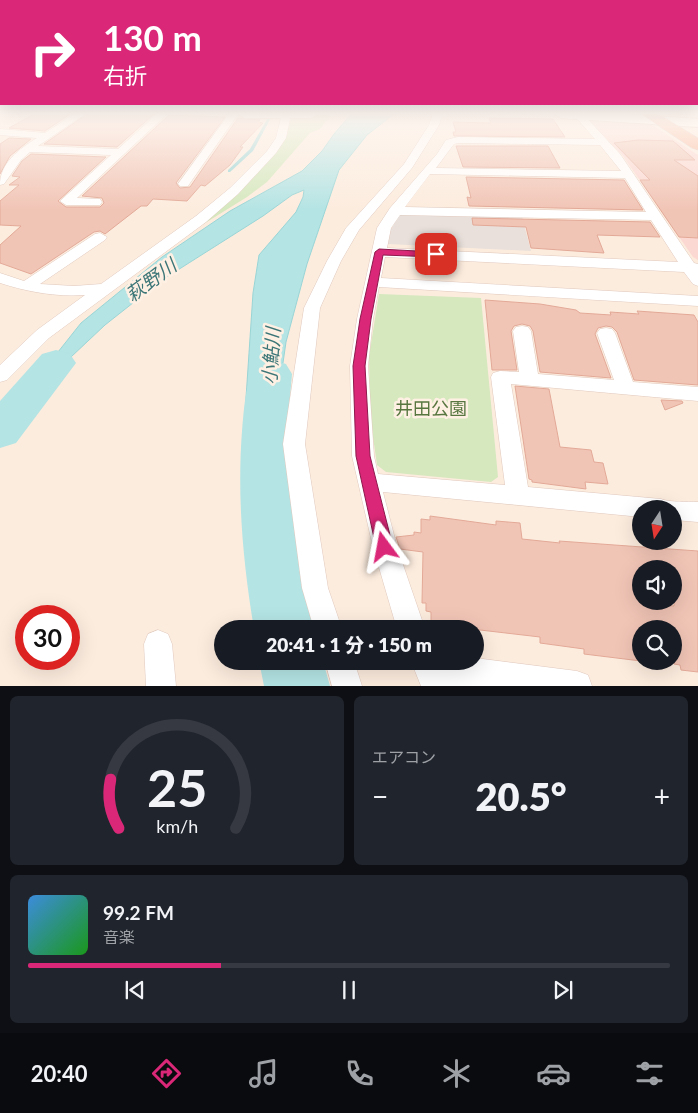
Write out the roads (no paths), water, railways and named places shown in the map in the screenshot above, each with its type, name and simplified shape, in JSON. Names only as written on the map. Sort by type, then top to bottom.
[{"type":"street","points":[[0,182],[16,158],[31,146]]},
{"type":"street","points":[[96,202],[66,201],[128,146]]},
{"type":"street","points":[[184,184],[211,146]]},
{"type":"street","points":[[0,376],[44,334],[105,287],[201,218],[234,190],[276,146]]},
{"type":"street","points":[[325,620],[315,588],[294,444],[312,308],[334,261],[354,228],[408,166],[421,146]]},
{"type":"street","points":[[408,620],[384,547],[363,456],[359,366],[365,319],[384,228],[394,211],[447,146]]},
{"type":"street","points":[[607,146],[616,156],[655,216],[694,268],[698,281]]},
{"type":"street","points":[[27,149],[121,152]]},
{"type":"street","points":[[408,166],[427,172],[628,175]]},
{"type":"street","points":[[394,211],[655,216]]},
{"type":"street","points":[[26,286],[100,237]]},
{"type":"street","points":[[379,252],[588,261],[694,268]]},
{"type":"street","points":[[0,278],[26,286],[55,291],[76,292],[105,287]]},
{"type":"street","points":[[374,282],[548,290],[698,301]]},
{"type":"street","points":[[522,331],[530,380]]},
{"type":"street","points":[[606,333],[626,388]]},
{"type":"street","points":[[518,496],[500,378],[698,394]]},
{"type":"street","points":[[370,482],[632,506]]},
{"type":"street","points":[[682,511],[698,512]]},
{"type":"street","points":[[158,644],[161,686]]},
{"type":"street","points":[[342,670],[346,686]]},
{"type":"street","points":[[430,671],[577,686]]},
{"type":"water","points":[[326,146],[358,146],[339,170],[307,264],[286,342],[276,411],[265,427],[252,421],[245,413],[253,293],[259,255],[296,212],[304,190],[292,195],[263,216],[162,280],[105,325],[4,420],[81,323],[162,257],[230,211],[302,171]]},
{"type":"waterway","points":[[229,171],[254,146]]},
{"type":"waterway","name":"萩野川","points":[[0,431],[56,363]]},
{"type":"waterway","name":"小鮎川","points":[[271,374],[265,420],[264,478],[271,554],[283,620]]},
{"type":"waterway","name":"小鮎川","points":[[293,670],[297,686]]},
{"type":"park label","name":"井田公園","points":[[431,409]]}]
